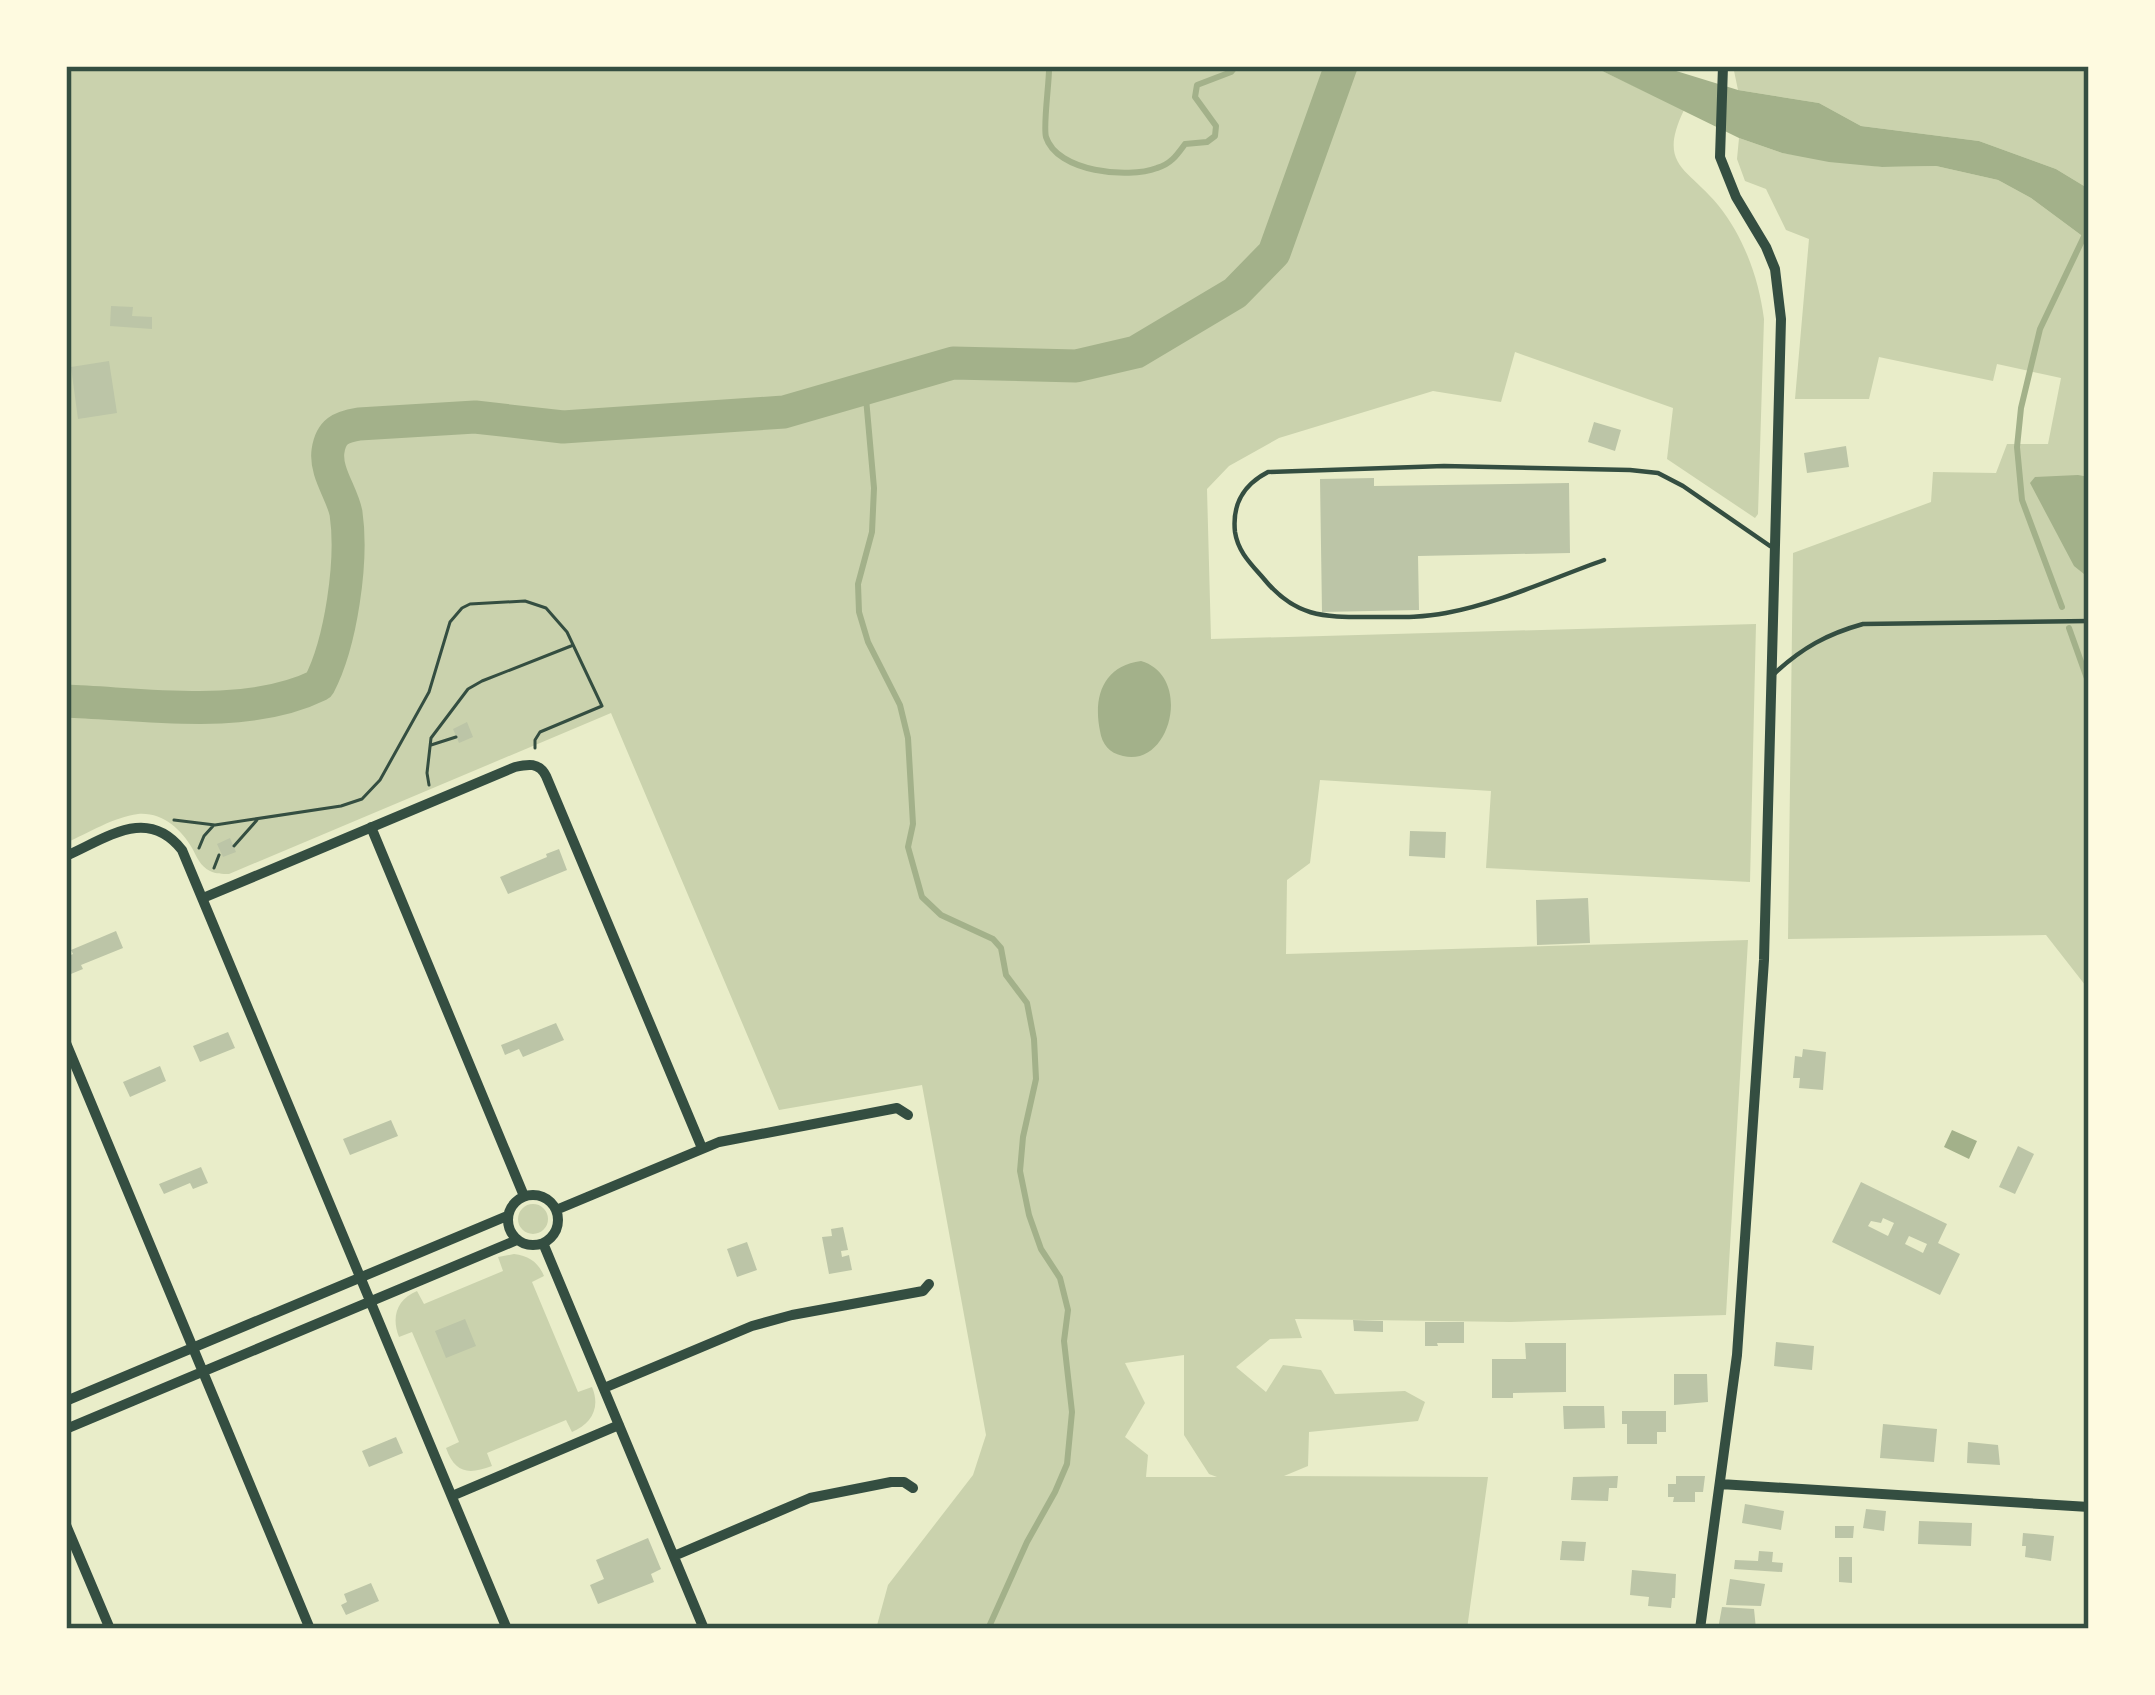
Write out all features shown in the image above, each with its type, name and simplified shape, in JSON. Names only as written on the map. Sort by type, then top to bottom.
[{"type":"street","points":[[1700,1629],[1741,1313],[1764,959],[1781,319],[1775,269],[1720,157],[1723,66]]},
{"type":"street","points":[[203,898],[515,767],[536,765],[543,769],[702,1148]]},
{"type":"street","points":[[66,856],[138,827],[160,830],[182,850],[507,1629]]},
{"type":"street","points":[[371,827],[524,1196]]},
{"type":"street","points":[[66,1043],[310,1629]]},
{"type":"street","points":[[556,1210],[702,1148],[738,1138],[897,1108],[908,1115]]},
{"type":"street","points":[[524,1196],[542,1196],[556,1210],[556,1229],[543,1243],[530,1245],[509,1229],[512,1204],[524,1196]]},
{"type":"street","points":[[66,1401],[507,1216]]},
{"type":"street","points":[[66,1429],[518,1240]]},
{"type":"street","points":[[543,1243],[704,1629]]},
{"type":"street","points":[[604,1388],[752,1326],[923,1291],[929,1284]]},
{"type":"street","points":[[452,1496],[619,1425]]},
{"type":"street","points":[[674,1556],[810,1498],[891,1482],[913,1488]]},
{"type":"street","points":[[1720,1484],[2089,1507]]},
{"type":"street","points":[[66,1525],[110,1629]]},
{"type":"lane","points":[[1604,560],[1446,614],[1322,617],[1291,604],[1271,588],[1240,550],[1234,513],[1242,494],[1268,472],[1444,466],[1646,471],[1683,486],[1774,550]]},
{"type":"lane","points":[[1771,677],[1814,642],[1863,624],[2089,621]]},
{"type":"path","points":[[174,820],[215,825],[362,799],[399,748],[429,692],[451,622],[462,608],[484,601],[536,603],[547,608],[573,645],[602,706],[540,733],[536,765]]},
{"type":"path","points":[[429,785],[429,746],[435,730],[473,686],[573,645]]},
{"type":"path","points":[[429,746],[456,737]]},
{"type":"path","points":[[234,846],[258,818]]},
{"type":"path","points":[[198,850],[215,825]]},
{"type":"path","points":[[214,868],[219,855]]},
{"type":"shaded area","points":[[66,66],[1592,66],[1684,110],[1676,129],[1675,155],[1727,217],[1754,274],[1764,319],[1755,518],[1667,459],[1673,408],[1515,352],[1501,402],[1433,391],[1279,438],[1229,466],[1207,489],[1211,639],[1756,624],[1750,882],[1486,868],[1491,791],[1320,780],[1310,863],[1287,880],[1286,954],[1748,940],[1726,1315],[1511,1322],[1295,1319],[1302,1338],[1270,1339],[1236,1367],[1266,1392],[1283,1365],[1321,1370],[1335,1394],[1405,1391],[1425,1402],[1418,1421],[1309,1432],[1308,1466],[1284,1476],[1488,1477],[1467,1629],[876,1629],[888,1585],[973,1475],[986,1435],[922,1085],[779,1110],[611,713],[229,874],[207,869],[176,828],[147,814],[120,818],[66,843]],"holes":[[[1184,1355],[1184,1435],[1209,1474],[1217,1477],[1146,1477],[1148,1455],[1125,1437],[1145,1403],[1125,1363]]]},
{"type":"shaded area","points":[[1592,66],[1660,66],[1738,90],[1819,103],[1861,126],[1979,141],[2056,169],[2089,189],[2089,241],[1998,180],[1936,166],[1882,167],[1782,153],[1739,138]]},
{"type":"shaded area","points":[[1733,66],[2089,66],[2089,189],[2056,169],[1979,141],[1861,126],[1819,103],[1738,90]]},
{"type":"shaded area","points":[[1739,138],[1782,153],[1882,167],[1936,166],[1998,180],[2089,241],[2089,990],[2046,935],[1788,939],[1793,553],[1931,502],[1933,472],[1996,473],[2007,444],[2048,444],[2061,378],[1997,364],[1993,381],[1879,357],[1869,399],[1795,399],[1809,239],[1786,230],[1766,189],[1745,181],[1737,159]]},
{"type":"shaded area","points":[[2035,477],[2089,477],[2089,578],[2074,566],[2030,483]]},
{"type":"shaded area","points":[[1141,661],[1157,670],[1167,684],[1170,719],[1153,748],[1140,756],[1123,756],[1102,740],[1100,695],[1109,676]]},
{"type":"shaded area","points":[[1952,1130],[1977,1141],[1969,1159],[1944,1147]]},
{"type":"shaded area","points":[[533,1204],[544,1208],[548,1219],[544,1230],[533,1234],[522,1230],[518,1219],[522,1208]]},
{"type":"shaded area","points":[[514,1254],[532,1260],[542,1271],[544,1276],[532,1282],[578,1392],[592,1387],[595,1408],[589,1420],[572,1432],[566,1420],[487,1453],[492,1466],[463,1470],[446,1448],[459,1442],[412,1332],[399,1337],[396,1316],[410,1294],[417,1291],[424,1304],[503,1271],[498,1257]]},
{"type":"building","points":[[111,306],[133,307],[132,316],[152,317],[152,329],[110,326]]},
{"type":"building","points":[[109,361],[117,413],[78,419],[71,367]]},
{"type":"building","points":[[1594,422],[1621,430],[1615,451],[1588,442]]},
{"type":"building","points":[[1846,446],[1849,467],[1807,473],[1804,453]]},
{"type":"building","points":[[1374,478],[1374,486],[1569,483],[1570,553],[1418,556],[1419,610],[1322,612],[1320,479]]},
{"type":"building","points":[[467,722],[473,737],[459,743],[453,729]]},
{"type":"building","points":[[1410,831],[1446,832],[1445,858],[1409,856]]},
{"type":"building","points":[[230,838],[236,852],[223,857],[217,844]]},
{"type":"building","points":[[559,849],[567,870],[508,894],[500,877]]},
{"type":"building","points":[[1588,898],[1590,943],[1537,945],[1536,900]]},
{"type":"building","points":[[116,931],[123,948],[66,976],[71,950]]},
{"type":"building","points":[[556,1023],[564,1040],[523,1057],[519,1049],[505,1055],[501,1045]]},
{"type":"building","points":[[228,1032],[235,1048],[200,1062],[193,1046]]},
{"type":"building","points":[[1803,1049],[1826,1052],[1823,1090],[1799,1088],[1800,1078],[1793,1078],[1795,1056],[1802,1057]]},
{"type":"building","points":[[160,1066],[166,1081],[130,1097],[123,1082]]},
{"type":"building","points":[[391,1120],[398,1136],[350,1155],[343,1139]]},
{"type":"building","points":[[2018,1146],[2034,1154],[2015,1194],[1999,1187]]},
{"type":"building","points":[[201,1167],[208,1183],[193,1189],[190,1183],[164,1194],[159,1184]]},
{"type":"building","points":[[1861,1182],[1947,1224],[1938,1243],[1960,1254],[1940,1295],[1832,1242]],"holes":[[[1883,1218],[1894,1223],[1888,1236],[1868,1226]],[[1909,1236],[1927,1244],[1923,1253],[1905,1244]]]},
{"type":"building","points":[[843,1227],[848,1250],[841,1251],[842,1257],[849,1255],[852,1270],[829,1274],[822,1237]]},
{"type":"building","points":[[747,1242],[757,1270],[737,1277],[727,1249]]},
{"type":"building","points":[[465,1319],[476,1346],[446,1358],[435,1331]]},
{"type":"building","points":[[1353,1320],[1383,1321],[1383,1332],[1354,1331]]},
{"type":"building","points":[[1425,1322],[1464,1322],[1464,1343],[1425,1346]]},
{"type":"building","points":[[1776,1342],[1814,1346],[1812,1370],[1774,1366]]},
{"type":"building","points":[[1525,1343],[1566,1343],[1566,1392],[1492,1398],[1492,1359],[1526,1359]]},
{"type":"building","points":[[1674,1374],[1707,1374],[1708,1402],[1674,1405]]},
{"type":"building","points":[[1563,1406],[1604,1406],[1605,1428],[1564,1429]]},
{"type":"building","points":[[1622,1411],[1666,1411],[1666,1432],[1657,1432],[1657,1444],[1627,1444]]},
{"type":"building","points":[[1883,1424],[1937,1429],[1934,1462],[1880,1458]]},
{"type":"building","points":[[396,1437],[403,1453],[369,1467],[362,1451]]},
{"type":"building","points":[[1968,1442],[1998,1445],[2000,1465],[1967,1463]]},
{"type":"building","points":[[1618,1476],[1617,1488],[1609,1488],[1608,1501],[1571,1500],[1573,1477]]},
{"type":"building","points":[[1676,1476],[1705,1476],[1703,1492],[1695,1492],[1695,1502],[1673,1502],[1674,1497],[1668,1497],[1668,1484],[1676,1484]]},
{"type":"building","points":[[1745,1504],[1784,1511],[1781,1530],[1742,1523]]},
{"type":"building","points":[[1866,1509],[1886,1511],[1884,1531],[1863,1528]]},
{"type":"building","points":[[1919,1521],[1972,1523],[1971,1546],[1918,1544]]},
{"type":"building","points":[[1835,1526],[1854,1526],[1853,1538],[1835,1538]]},
{"type":"building","points":[[2023,1533],[2054,1536],[2051,1561],[2025,1557]]},
{"type":"building","points":[[648,1538],[661,1569],[651,1574],[654,1582],[598,1604],[590,1585],[604,1579],[596,1560]]},
{"type":"building","points":[[1562,1541],[1586,1542],[1584,1561],[1560,1560]]},
{"type":"building","points":[[1759,1551],[1773,1552],[1772,1562],[1783,1563],[1782,1572],[1734,1569],[1735,1560],[1758,1561]]},
{"type":"building","points":[[1839,1557],[1852,1557],[1852,1583],[1839,1582]]},
{"type":"building","points":[[1632,1570],[1676,1574],[1671,1608],[1648,1606],[1649,1597],[1630,1595]]},
{"type":"building","points":[[1730,1579],[1765,1584],[1761,1606],[1726,1605]]},
{"type":"building","points":[[371,1583],[379,1601],[346,1615],[341,1605],[347,1602],[344,1594]]},
{"type":"building","points":[[1722,1607],[1754,1609],[1756,1629],[1718,1629]]},
{"type":"waterway","points":[[1045,66],[1049,70],[1045,132],[1053,149],[1078,165],[1129,173],[1162,166],[1185,144],[1207,142],[1215,136],[1216,126],[1195,97],[1197,85],[1236,66]]},
{"type":"waterway","points":[[66,701],[228,707],[290,696],[319,685],[339,625],[348,554],[346,513],[328,451],[334,434],[347,427],[475,417],[563,427],[784,412],[953,363],[1076,366],[1136,352],[1235,293],[1274,253],[1341,66]]},
{"type":"waterway","points":[[2062,607],[2022,500],[2017,447],[2040,329],[2089,226]]},
{"type":"waterway","points":[[865,387],[874,488],[872,532],[858,584],[859,612],[868,642],[900,705],[908,738],[913,824],[908,847],[922,897],[941,915],[993,939],[1001,948],[1006,975],[1027,1003],[1036,1079],[1020,1171],[1029,1215],[1041,1249],[1060,1278],[1068,1310],[1064,1341],[1072,1412],[1067,1464],[988,1629]]},
{"type":"waterway","points":[[2069,628],[2089,684]]}]
